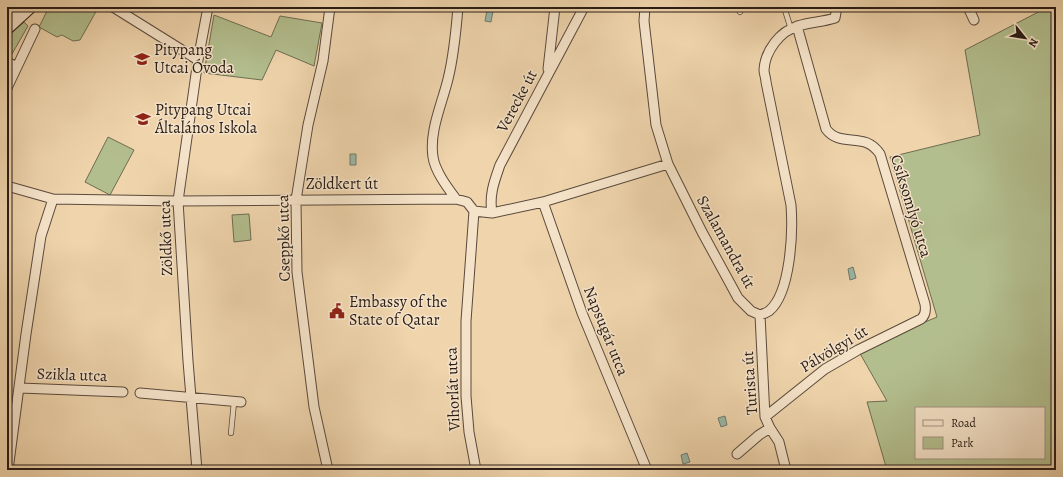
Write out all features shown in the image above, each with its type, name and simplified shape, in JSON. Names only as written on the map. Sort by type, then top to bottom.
[{"type":"street","points":[[7,15],[15,7]]},
{"type":"street","points":[[7,28],[30,7]]},
{"type":"street","points":[[113,7],[198,60]]},
{"type":"street","name":"Zöldkő utca","points":[[197,470],[190,397],[178,201],[198,60],[208,7]]},
{"type":"street","name":"Cseppkő utca","points":[[328,470],[314,407],[297,272],[296,200],[308,124],[323,61],[330,7]]},
{"type":"street","points":[[458,7],[456,38],[448,80],[434,129],[432,148],[436,167],[456,199],[467,202],[474,211],[492,213],[543,202],[668,164]]},
{"type":"street","points":[[548,74],[555,7]]},
{"type":"street","name":"Verecke út","points":[[492,213],[490,201],[492,185],[500,165],[584,7]]},
{"type":"street","name":"Szalamandra út","points":[[645,7],[644,21],[656,125],[668,164],[699,226],[738,298],[751,311],[760,315],[768,311],[780,294],[785,281],[791,250],[792,224],[791,205],[764,70],[766,59],[776,41],[794,28]]},
{"type":"street","points":[[794,28],[835,18],[837,7]]},
{"type":"street","points":[[968,7],[974,20]]},
{"type":"street","name":"Csíksomlyó utca","points":[[794,28],[826,129],[836,138],[868,143],[876,148],[880,154],[925,304],[924,315]]},
{"type":"street","points":[[7,88],[35,29]]},
{"type":"street","points":[[7,62],[17,67]]},
{"type":"street","name":"Zöldkert út","points":[[7,186],[53,199],[178,201],[456,199]]},
{"type":"street","name":"Szikla utca","points":[[8,470],[41,236],[53,199]]},
{"type":"street","name":"Napsugár utca","points":[[543,202],[582,313],[647,470]]},
{"type":"street","name":"Vihorlát utca","points":[[474,211],[466,320],[466,396],[469,432],[476,470]]},
{"type":"street","name":"Turista út","points":[[760,315],[765,417],[779,442],[786,470]]},
{"type":"street","name":"Pálvölgyi út","points":[[765,417],[825,369],[924,315]]},
{"type":"street","name":"Szikla utca","points":[[20,388],[123,392]]},
{"type":"street","points":[[140,393],[238,402]]},
{"type":"street","points":[[737,454],[758,435],[770,428]]},
{"type":"lane","points":[[737,7],[740,12]]},
{"type":"lane","points":[[784,7],[794,28]]},
{"type":"lane","points":[[232,433],[238,402]]},
{"type":"green space","points":[[49,7],[98,8],[80,40],[73,41],[62,35],[57,37],[39,27]]},
{"type":"green space","points":[[1048,7],[1056,7],[1056,470],[887,470],[867,402],[887,401],[858,350],[937,317],[890,157],[980,135],[965,50]]},
{"type":"green space","points":[[214,15],[271,37],[280,16],[322,23],[314,66],[276,50],[262,80],[204,73]]},
{"type":"green space","points":[[24,22],[28,26],[12,54],[7,51],[7,37]]},
{"type":"green space","points":[[108,137],[134,150],[110,195],[85,182]]},
{"type":"green space","points":[[249,214],[251,240],[234,242],[232,215]]},
{"type":"shaded area","points":[[487,10],[493,11],[491,22],[485,21]]},
{"type":"shaded area","points":[[350,154],[356,154],[356,165],[350,165]]},
{"type":"shaded area","points":[[853,267],[856,278],[850,280],[848,269]]},
{"type":"shaded area","points":[[725,416],[727,425],[721,427],[718,418]]},
{"type":"shaded area","points":[[687,453],[690,462],[683,464],[681,455]]},
{"type":"place","name":"Pitypang Utcai Óvoda","points":[[142,59]]},
{"type":"place","name":"Pitypang Utcai Általános Iskola","points":[[143,119]]},
{"type":"place","name":"Embassy of the State of Qatar","points":[[337,311]]}]
